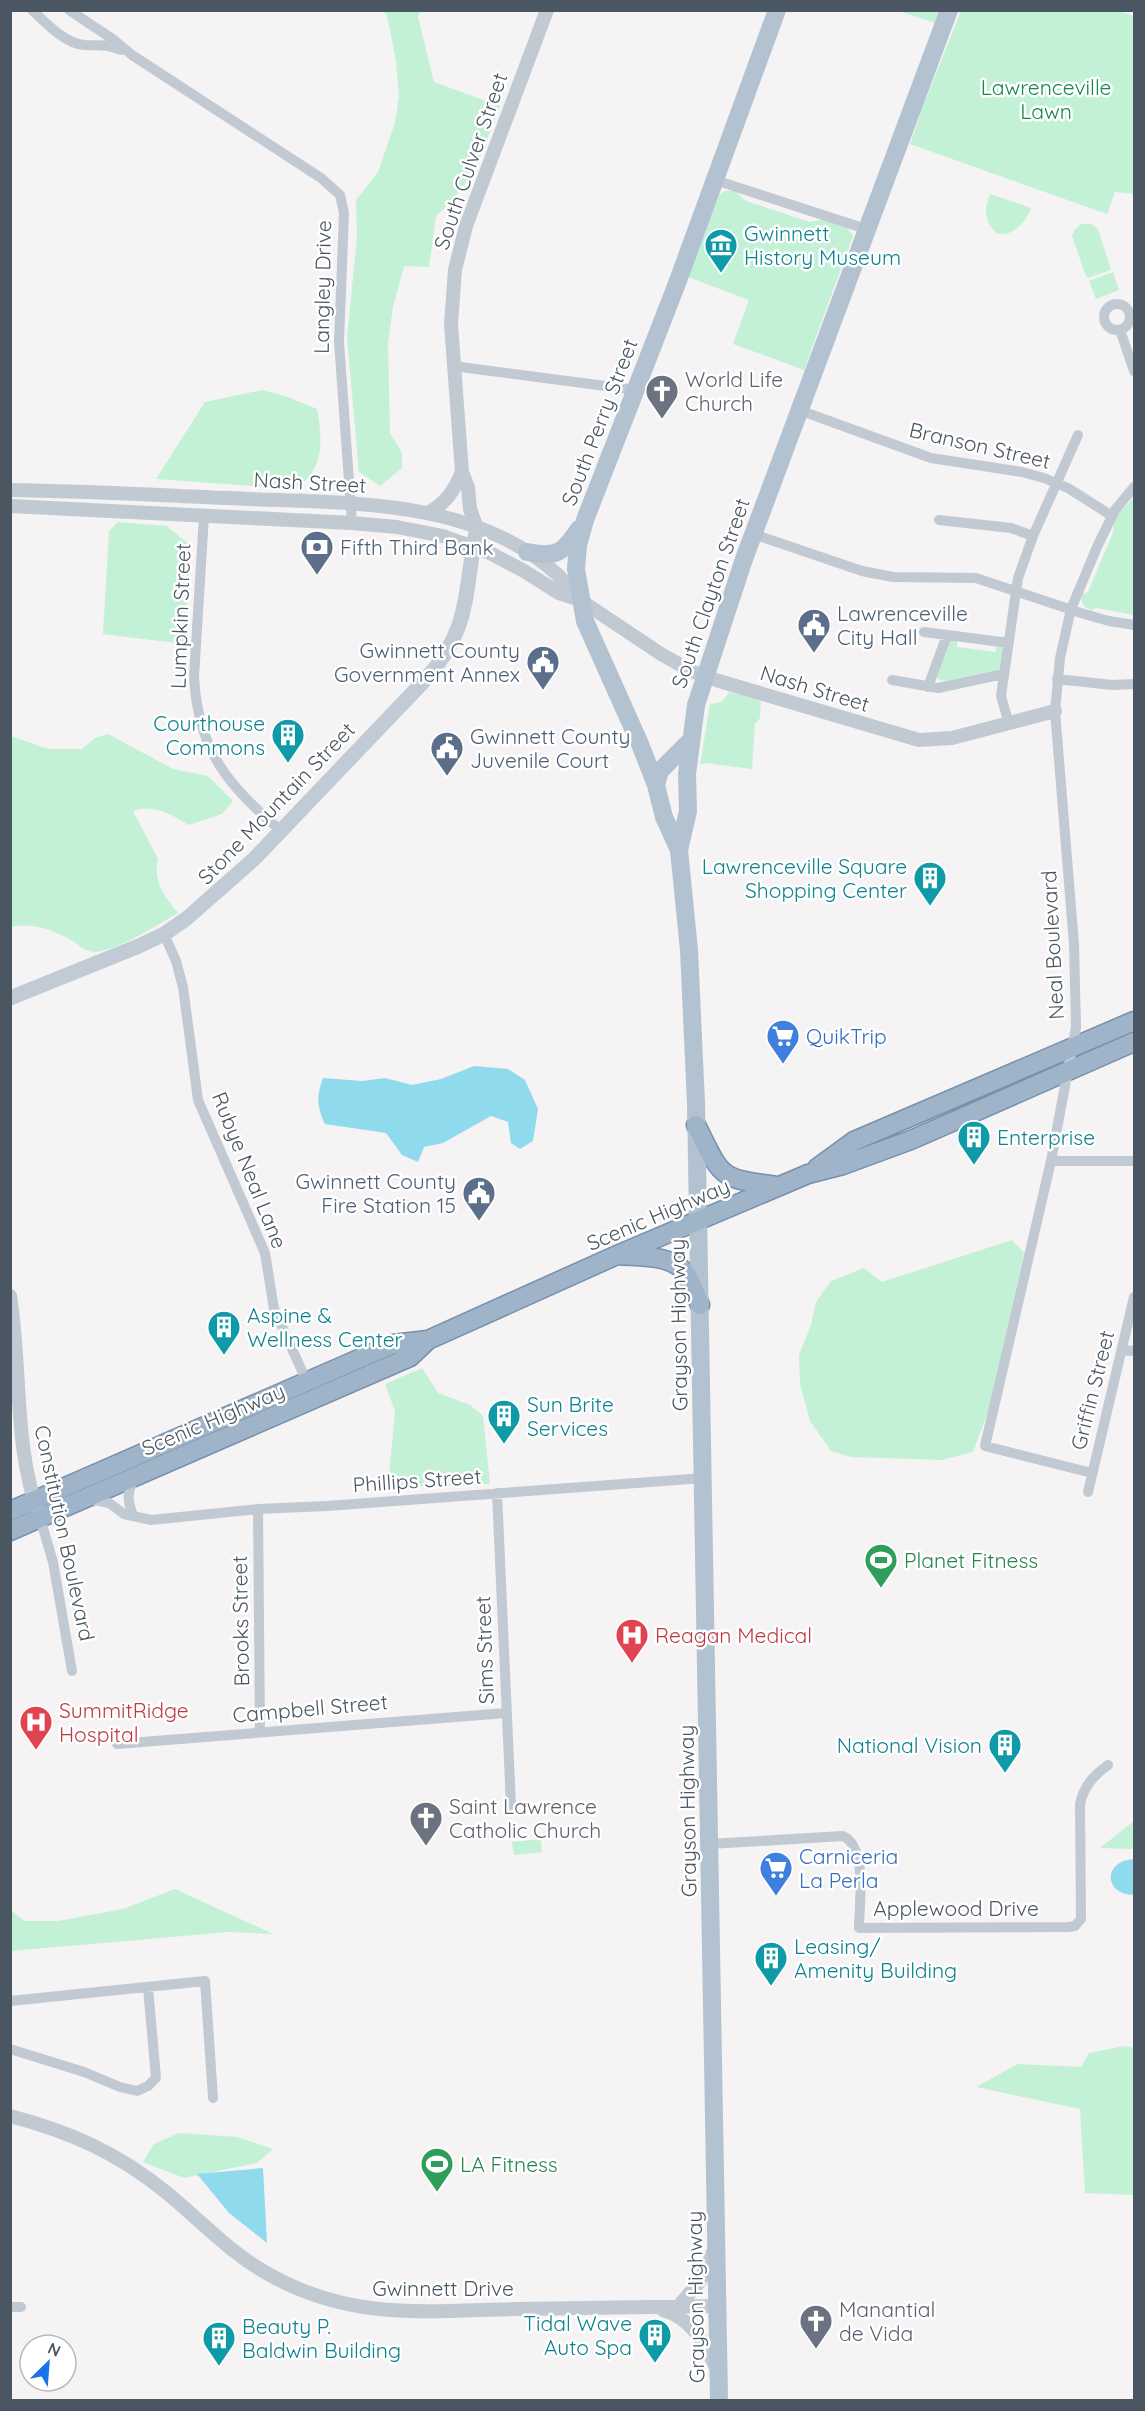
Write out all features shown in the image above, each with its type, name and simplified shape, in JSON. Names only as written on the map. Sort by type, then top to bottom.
[{"type":"highway","name":"Scenic Highway","points":[[808,1174],[854,1141],[1134,1021]]},
{"type":"highway","name":"Scenic Highway","points":[[10,1511],[393,1344],[428,1340],[617,1255],[808,1174],[843,1166],[883,1151],[1134,1042]]},
{"type":"highway","points":[[696,1125],[717,1166],[725,1174],[739,1181],[780,1186]]},
{"type":"highway","points":[[617,1255],[654,1258],[674,1263],[685,1272],[700,1305]]},
{"type":"highway","name":"Scenic Highway","points":[[10,1531],[410,1357],[428,1340]]},
{"type":"highway","points":[[307,1382],[315,1399]]},
{"type":"main road","name":"South Perry Street","points":[[679,850],[664,817],[656,785],[640,744],[585,621],[576,569],[585,520],[636,390],[777,10]]},
{"type":"main road","name":"South Clayton Street","points":[[698,1221],[692,992],[679,850],[688,811],[687,774],[696,705],[753,534],[949,10]]},
{"type":"main road","points":[[527,552],[540,555],[556,554],[570,542],[585,520]]},
{"type":"main road","name":"Stone Mountain Street","points":[[10,998],[91,967],[164,934],[207,903],[281,831],[425,680],[448,652],[462,620],[477,528]]},
{"type":"main road","points":[[656,785],[660,771],[690,741]]},
{"type":"main road","name":"Grayson Highway","points":[[698,1221],[719,2400]]},
{"type":"street","name":"Langley Drive","points":[[32,10],[51,28],[77,43],[104,44],[132,55]]},
{"type":"street","name":"Langley Drive","points":[[69,10],[132,55],[321,178],[340,195],[344,213],[339,342],[352,523]]},
{"type":"street","name":"South Culver Street","points":[[477,528],[470,509],[468,487],[462,472],[453,366],[452,284],[466,226],[546,10]]},
{"type":"street","points":[[715,180],[866,229]]},
{"type":"street","points":[[1120,330],[1134,371]]},
{"type":"street","points":[[453,366],[636,390]]},
{"type":"street","name":"Branson Street","points":[[799,410],[931,458],[1022,472],[1057,483],[1112,516]]},
{"type":"street","points":[[1009,724],[1001,696],[1016,590],[1033,536],[1078,435]]},
{"type":"street","points":[[428,513],[441,506],[452,494],[462,472]]},
{"type":"street","name":"Neal Boulevard","points":[[1092,1473],[985,1446],[1051,1161],[1076,1027],[1077,1002],[1055,711],[1057,678],[1071,609],[1112,516],[1134,487]]},
{"type":"street","name":"Nash Street","points":[[10,490],[98,491],[351,504],[428,513],[477,528],[527,552],[558,575],[580,600],[661,654],[705,676],[919,740],[945,739],[1055,711]]},
{"type":"street","name":"Nash Street","points":[[10,506],[352,523],[418,531],[473,546],[507,561],[559,593],[580,600]]},
{"type":"street","name":"Lumpkin Street","points":[[204,516],[194,677],[202,733],[211,753],[239,792],[281,831]]},
{"type":"street","points":[[939,519],[1011,528],[1033,536]]},
{"type":"street","points":[[753,534],[881,575],[920,579],[976,578],[1108,621],[1134,625]]},
{"type":"street","points":[[924,632],[1009,643]]},
{"type":"street","points":[[928,687],[947,635]]},
{"type":"street","points":[[892,680],[928,687],[944,687],[1003,674]]},
{"type":"street","points":[[1057,678],[1112,685],[1134,684]]},
{"type":"street","name":"Rubye Neal Lane","points":[[164,934],[176,961],[183,987],[198,1100],[265,1253],[274,1309],[307,1382]]},
{"type":"street","points":[[1051,1161],[1134,1161]]},
{"type":"street","name":"Constitution Boulevard","points":[[10,1296],[16,1334],[24,1461],[53,1562],[72,1671]]},
{"type":"street","name":"Griffin Street","points":[[1088,1492],[1134,1297]]},
{"type":"street","points":[[1122,1350],[1134,1351]]},
{"type":"street","points":[[133,1515],[128,1491],[135,1477]]},
{"type":"street","name":"Phillips Street","points":[[87,1498],[109,1503],[124,1514],[152,1520],[258,1509],[704,1478]]},
{"type":"street","name":"Sims Street","points":[[497,1493],[511,1806]]},
{"type":"street","name":"Brooks Street","points":[[258,1509],[260,1732]]},
{"type":"street","name":"Campbell Street","points":[[117,1744],[506,1713]]},
{"type":"street","name":"Applewood Drive","points":[[710,1844],[843,1836],[848,1838],[859,1857],[859,1928],[1075,1926],[1081,1919],[1080,1804],[1083,1791],[1093,1776],[1108,1765]]},
{"type":"street","points":[[10,2001],[205,1981],[213,2098]]},
{"type":"street","points":[[10,2049],[137,2091],[148,2086],[156,2078],[148,1988]]},
{"type":"street","name":"Gwinnett Drive","points":[[10,2116],[69,2133],[122,2160],[168,2194],[244,2259],[278,2280],[324,2299],[378,2311],[408,2312],[716,2306]]},
{"type":"street","points":[[679,2306],[700,2281],[716,2246]]},
{"type":"street","points":[[649,2307],[677,2314],[688,2323],[702,2341],[718,2372]]},
{"type":"green space","points":[[383,11],[421,11],[418,17],[434,82],[500,106],[475,170],[450,203],[436,216],[429,267],[404,266],[393,307],[388,343],[390,433],[402,453],[402,468],[380,486],[359,472],[347,338],[357,237],[356,200],[378,172],[395,123],[399,97],[396,61],[387,16]]},
{"type":"green space","points":[[899,11],[940,11],[935,23]]},
{"type":"green space","name":"Lawrenceville Lawn","points":[[961,11],[1119,11],[1134,16],[1134,194],[1115,192],[1107,214],[910,144]]},
{"type":"green space","points":[[725,191],[735,191],[746,201],[809,222],[821,220],[848,228],[853,236],[804,370],[733,344],[749,300],[688,277],[719,195]]},
{"type":"green space","points":[[990,194],[1031,208],[1026,219],[1018,228],[1008,233],[996,233],[986,215]]},
{"type":"green space","points":[[1081,224],[1091,224],[1098,229],[1111,270],[1088,278],[1086,276],[1072,236]]},
{"type":"green space","points":[[1113,272],[1119,290],[1096,299],[1089,281]]},
{"type":"green space","points":[[262,390],[285,396],[317,409],[320,443],[317,463],[312,473],[296,489],[156,479],[205,402]]},
{"type":"green space","points":[[1134,497],[1134,615],[1096,608],[1091,610],[1081,601],[1082,594],[1088,592],[1114,530],[1112,525],[1120,509]]},
{"type":"green space","points":[[118,522],[167,526],[191,546],[184,644],[103,634],[109,531]]},
{"type":"green space","points":[[950,639],[957,640],[957,647],[996,652],[997,644],[1005,646],[1001,669],[944,681],[938,679],[936,674]]},
{"type":"green space","points":[[729,692],[761,699],[760,718],[755,724],[752,769],[705,763],[700,765],[710,704],[722,702]]},
{"type":"green space","points":[[108,734],[173,769],[208,776],[233,801],[222,814],[189,825],[155,809],[133,811],[158,859],[157,874],[161,888],[178,913],[121,945],[98,952],[89,951],[50,930],[27,926],[11,927],[11,736],[48,749],[82,749],[95,738]]},
{"type":"green space","points":[[1012,1240],[1024,1253],[988,1412],[973,1452],[941,1460],[851,1457],[831,1451],[810,1421],[800,1384],[799,1355],[811,1325],[816,1302],[831,1281],[864,1268],[882,1282]]},
{"type":"green space","points":[[422,1368],[438,1393],[470,1405],[483,1416],[490,1484],[388,1487],[395,1411],[385,1384]]},
{"type":"green space","points":[[1134,1821],[1134,1849],[1100,1848]]},
{"type":"green space","points":[[541,1839],[542,1852],[514,1855],[512,1842]]},
{"type":"green space","points":[[175,1889],[273,1934],[229,1932],[11,1951],[11,1910],[24,1921],[58,1921],[123,1909]]},
{"type":"green space","points":[[1124,2046],[1134,2048],[1134,2195],[1085,2193],[1080,2109],[976,2087],[1018,2064],[1081,2067],[1089,2053]]},
{"type":"green space","points":[[179,2133],[237,2137],[273,2149],[257,2163],[184,2178],[143,2162],[154,2144]]},
{"type":"water","points":[[474,1066],[508,1069],[525,1080],[538,1109],[533,1141],[520,1149],[511,1143],[508,1122],[491,1116],[443,1143],[424,1147],[418,1162],[402,1155],[386,1133],[325,1124],[320,1112],[318,1096],[323,1078],[362,1081],[385,1078],[412,1085],[441,1079]]},
{"type":"water","points":[[1134,1859],[1134,1895],[1124,1894],[1112,1884],[1112,1871],[1116,1865]]},
{"type":"water","points":[[263,2168],[267,2243],[229,2213],[197,2174]]},
{"type":"place","name":"Gwinnett History Museum","points":[[721,274]]},
{"type":"place","name":"World Life Church","points":[[662,420]]},
{"type":"place","name":"Fifth Third Bank","points":[[317,576]]},
{"type":"place","name":"Lawrenceville City Hall","points":[[814,654]]},
{"type":"place","name":"Gwinnett County Government Annex","points":[[543,691]]},
{"type":"place","name":"Courthouse Commons","points":[[288,764]]},
{"type":"place","name":"Gwinnett County Juvenile Court","points":[[447,777]]},
{"type":"place","name":"Lawrenceville Square Shopping Center","points":[[930,907]]},
{"type":"place","name":"QuikTrip","points":[[783,1065]]},
{"type":"place","name":"Enterprise","points":[[974,1166]]},
{"type":"place","name":"Gwinnett County Fire Station 15","points":[[479,1222]]},
{"type":"place","name":"Aspine & Wellness Center","points":[[224,1356]]},
{"type":"place","name":"Sun Brite Services","points":[[504,1445]]},
{"type":"place","name":"Planet Fitness","points":[[881,1589]]},
{"type":"place","name":"Reagan Medical","points":[[632,1664]]},
{"type":"place","name":"SummitRidge Hospital","points":[[36,1751]]},
{"type":"place","name":"National Vision","points":[[1005,1774]]},
{"type":"place","name":"Saint Lawrence Catholic Church","points":[[426,1847]]},
{"type":"place","name":"Carniceria La Perla","points":[[776,1897]]},
{"type":"place","name":"Leasing/ Amenity Building","points":[[771,1987]]},
{"type":"place","name":"LA Fitness","points":[[437,2193]]},
{"type":"place","name":"Manantial de Vida","points":[[816,2350]]},
{"type":"place","name":"Tidal Wave Auto Spa","points":[[655,2364]]},
{"type":"place","name":"Beauty P. Baldwin Building","points":[[219,2367]]}]
